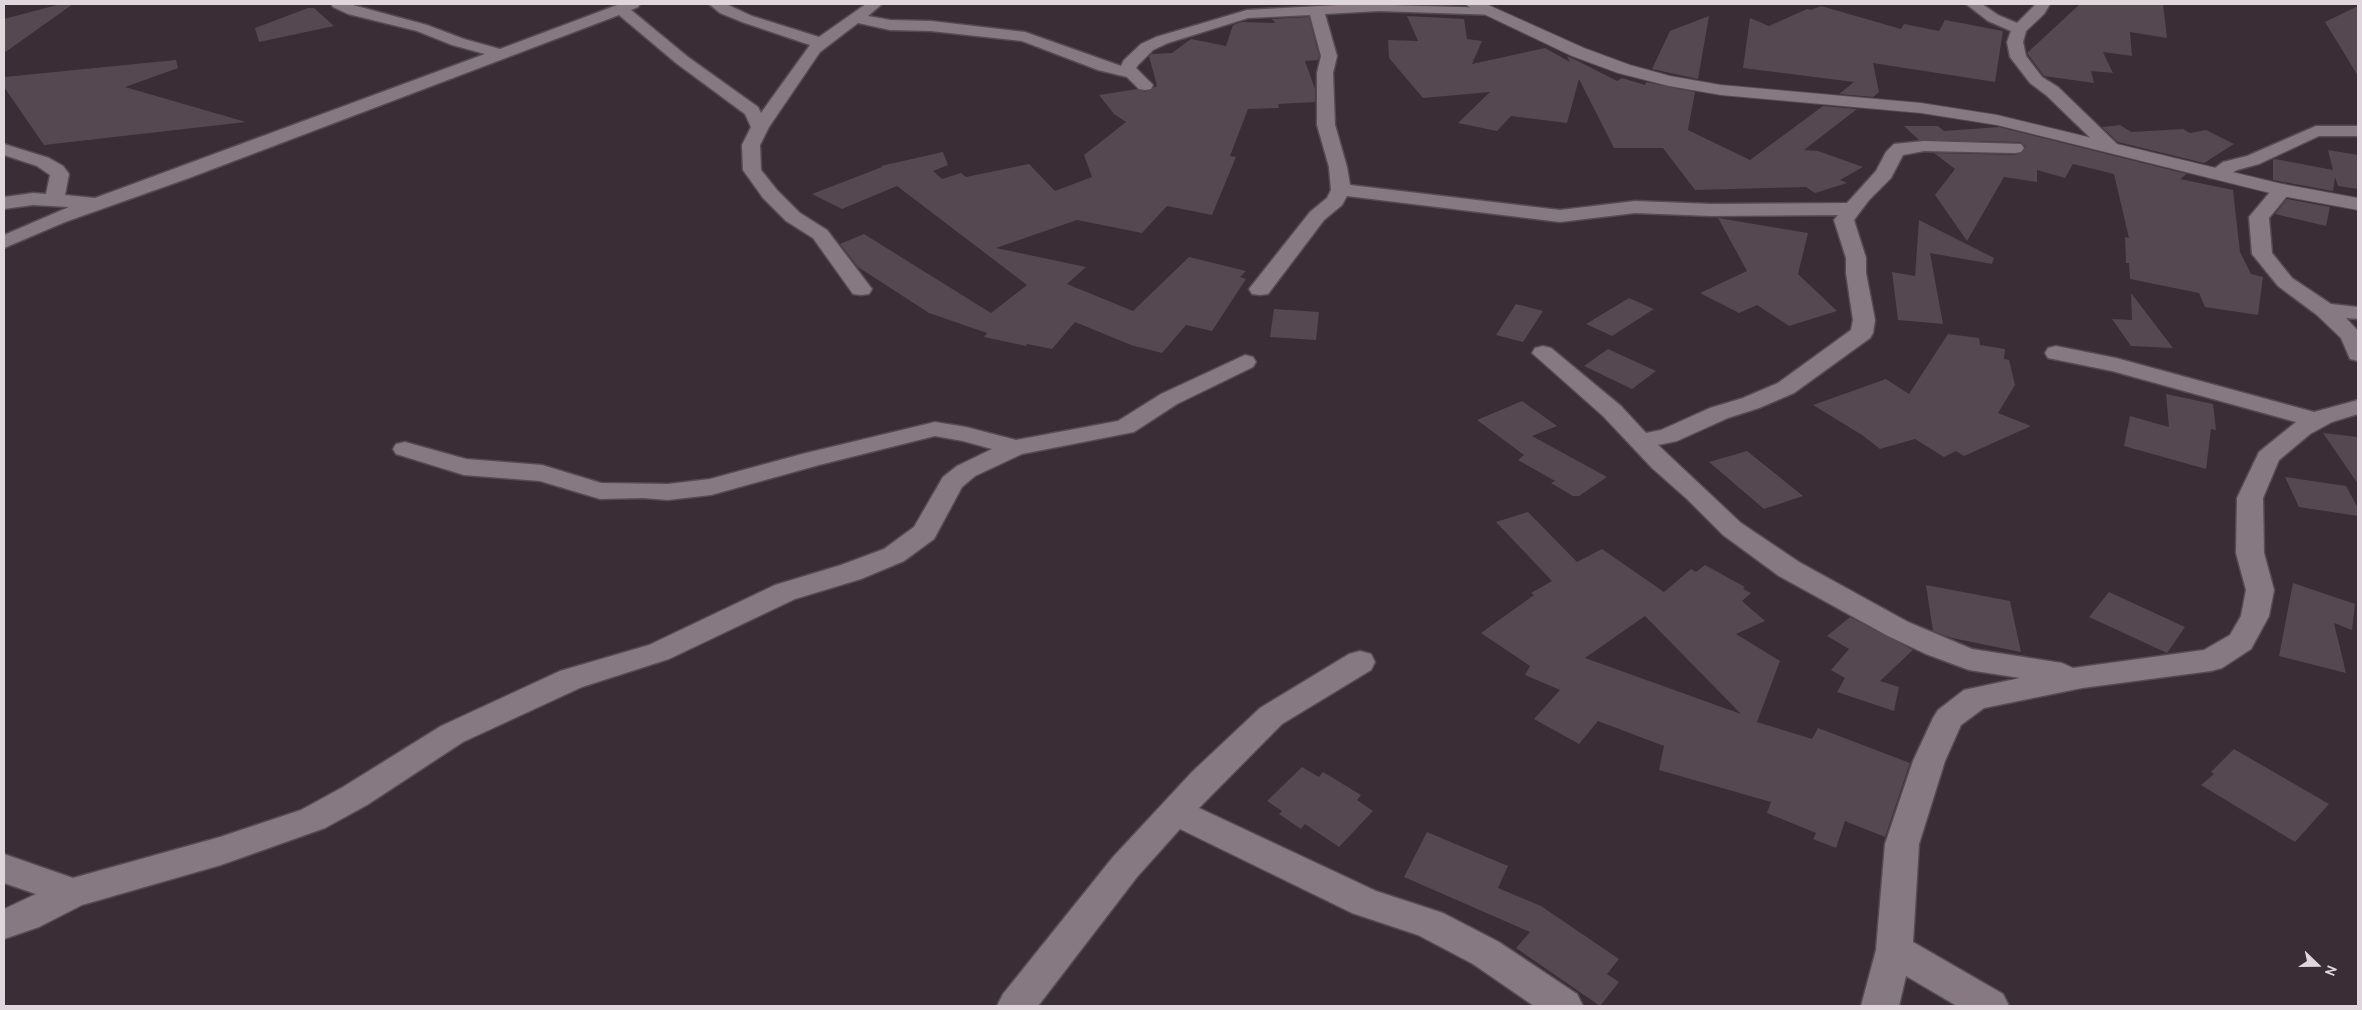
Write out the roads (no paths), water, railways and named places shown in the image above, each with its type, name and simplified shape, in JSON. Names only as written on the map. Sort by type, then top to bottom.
[{"type":"street","points":[[338,4],[353,11],[422,28],[458,42],[501,54]]},
{"type":"street","points":[[716,4],[747,19],[820,43]]},
{"type":"street","points":[[861,289],[820,234],[793,217],[770,194],[752,170],[751,145],[760,127],[820,43],[875,4]]},
{"type":"street","points":[[1241,4],[1268,12]]},
{"type":"street","points":[[1474,4],[1578,52],[1624,69],[1669,81],[1721,90],[1921,108],[1997,120],[2282,190],[2358,204]]},
{"type":"street","points":[[1973,4],[1993,18],[2019,29]]},
{"type":"street","points":[[2043,4],[2039,11],[2019,29],[2015,42],[2018,58],[2036,80],[2052,91],[2110,147]]},
{"type":"street","points":[[4,242],[58,218],[103,204],[627,6],[682,60],[752,111],[760,127]]},
{"type":"street","points":[[1145,85],[1128,69],[1136,56],[1147,47],[1221,20],[1247,14],[1414,6],[1493,12]]},
{"type":"street","points":[[1260,289],[1316,216],[1335,201],[1341,190],[1338,167],[1326,125],[1324,73],[1329,56],[1316,10]]},
{"type":"street","points":[[856,18],[890,25],[932,26],[1025,38],[1104,67],[1132,73]]},
{"type":"street","points":[[2216,174],[2230,166],[2253,160],[2316,131],[2358,131]]},
{"type":"street","points":[[1641,442],[1668,436],[1719,413],[1751,403],[1786,388],[1862,333],[1864,320],[1856,273],[1856,258],[1844,220],[1884,174],[1895,152],[1900,148],[1946,145],[2015,148]]},
{"type":"street","points":[[4,149],[43,162],[60,174],[54,200]]},
{"type":"street","points":[[1341,190],[1560,216],[1636,207],[1728,210],[1852,209]]},
{"type":"street","points":[[2282,190],[2259,217],[2262,254],[2284,282],[2325,310],[2351,336],[2358,354]]},
{"type":"street","points":[[4,203],[33,199],[103,204]]},
{"type":"street","points":[[2325,310],[2358,314]]},
{"type":"street","points":[[1543,353],[1584,390],[1612,411],[1661,463],[1696,493],[1732,529],[1789,569],[1898,629],[1936,647],[1969,659],[2082,677]]},
{"type":"street","points":[[2056,353],[2116,365],[2225,397],[2317,420]]},
{"type":"street","points":[[4,924],[26,916],[73,893],[221,851],[313,819],[362,791],[452,734],[571,679],[659,652],[785,592],[851,572],[894,555],[924,533],[952,483],[966,471],[1015,448],[1125,427],[1169,400],[1245,362]]},
{"type":"street","points":[[1880,1006],[1894,950],[1902,844],[1929,761],[1950,718],[1975,698],[2082,677],[2211,660],[2241,642],[2255,616],[2260,590],[2250,553],[2250,498],[2268,457],[2301,429],[2317,420],[2358,407]]},
{"type":"street","points":[[405,449],[464,466],[542,473],[600,492],[643,490],[668,492],[711,487],[811,459],[935,430],[966,434],[1015,448]]},
{"type":"street","points":[[1016,1006],[1125,867],[1204,781],[1271,716],[1360,662]]},
{"type":"street","points":[[1175,812],[1364,902],[1430,924],[1486,953],[1564,1006]]},
{"type":"street","points":[[4,868],[73,893]]},
{"type":"street","points":[[1894,950],[1990,1006]]}]
